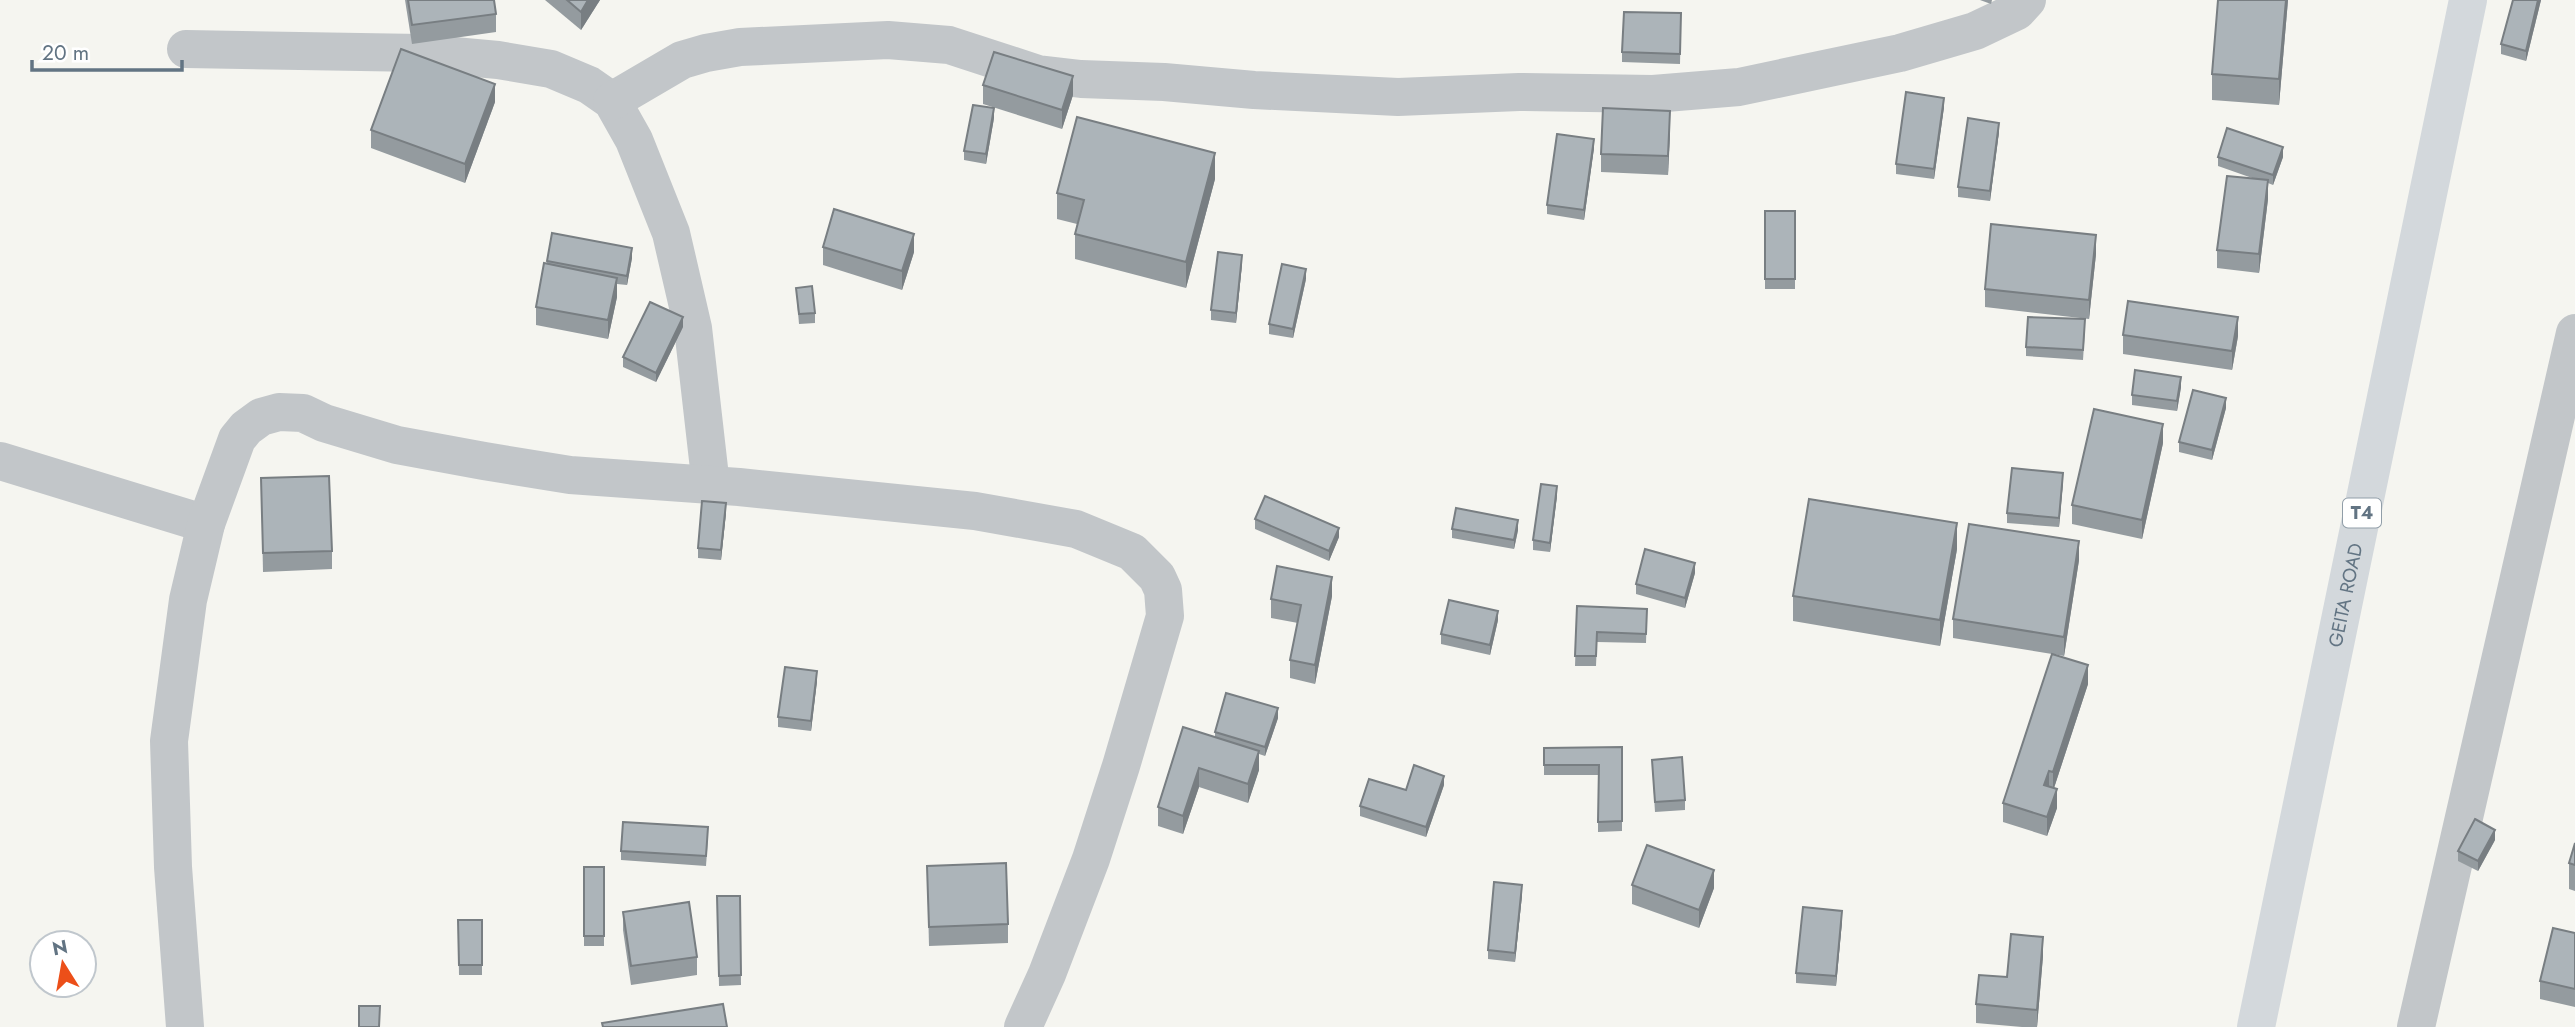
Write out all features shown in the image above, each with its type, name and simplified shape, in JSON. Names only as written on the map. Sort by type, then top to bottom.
[{"type":"highway","name":"GEITA ROAD","points":[[2256,1027],[2468,0]]},
{"type":"street","points":[[612,102],[682,60],[706,53],[740,47],[888,40],[949,45],[1038,74],[1081,79],[1398,97],[1519,92],[1653,94],[1739,87],[1900,53],[1975,31],[2017,11],[2027,0]]},
{"type":"street","points":[[186,49],[421,53],[498,60],[551,69],[590,85],[612,102],[635,140],[671,233],[693,328],[711,485]]},
{"type":"street","points":[[2416,1027],[2575,333]]},
{"type":"street","points":[[185,1027],[173,867],[169,741],[188,600],[205,524],[237,439],[261,417],[279,412],[303,413],[324,423],[397,445],[496,463],[570,475],[711,485],[975,512],[1076,529],[1132,552],[1157,577],[1163,590],[1165,616],[1091,859],[1023,1027]]},
{"type":"street","points":[[0,461],[205,524]]},
{"type":"building","points":[[408,0],[494,0],[496,14],[412,25]]},
{"type":"building","points":[[567,0],[588,0],[581,12]]},
{"type":"building","points":[[2218,0],[2286,0],[2279,79],[2212,74]]},
{"type":"building","points":[[2513,0],[2538,0],[2526,51],[2501,44]]},
{"type":"building","points":[[1624,12],[1681,13],[1680,54],[1622,52]]},
{"type":"building","points":[[401,49],[495,84],[465,164],[371,130]]},
{"type":"building","points":[[994,52],[1073,76],[1062,110],[983,85]]},
{"type":"building","points":[[1906,92],[1944,98],[1934,169],[1896,164]]},
{"type":"building","points":[[973,105],[994,108],[986,154],[964,151]]},
{"type":"building","points":[[1603,108],[1670,111],[1668,156],[1601,154]]},
{"type":"building","points":[[1077,117],[1215,153],[1186,262],[1075,234],[1084,200],[1057,193]]},
{"type":"building","points":[[1968,118],[1999,123],[1990,191],[1958,187]]},
{"type":"building","points":[[2227,128],[2283,147],[2273,175],[2218,157]]},
{"type":"building","points":[[1557,134],[1594,139],[1584,210],[1547,205]]},
{"type":"building","points":[[2227,176],[2268,180],[2259,254],[2217,250]]},
{"type":"building","points":[[834,209],[914,234],[902,271],[823,247]]},
{"type":"building","points":[[1765,211],[1795,211],[1795,279],[1765,279]]},
{"type":"building","points":[[1991,224],[2096,235],[2089,300],[1985,289]]},
{"type":"building","points":[[552,233],[632,248],[627,276],[547,261]]},
{"type":"building","points":[[1218,252],[1242,255],[1236,313],[1211,310]]},
{"type":"building","points":[[544,263],[617,278],[608,320],[536,307]]},
{"type":"building","points":[[1282,264],[1306,269],[1293,329],[1269,324]]},
{"type":"building","points":[[812,286],[815,313],[799,314],[796,288]]},
{"type":"building","points":[[2128,301],[2238,317],[2232,351],[2123,335]]},
{"type":"building","points":[[650,302],[683,317],[656,373],[623,357]]},
{"type":"building","points":[[2028,317],[2085,319],[2083,350],[2026,347]]},
{"type":"building","points":[[2135,370],[2181,377],[2177,401],[2132,395]]},
{"type":"building","points":[[2193,390],[2226,398],[2212,450],[2179,442]]},
{"type":"building","points":[[2094,409],[2163,424],[2142,520],[2072,505]]},
{"type":"building","points":[[2012,468],[2063,473],[2059,518],[2007,513]]},
{"type":"building","points":[[329,476],[332,551],[263,553],[261,478]]},
{"type":"building","points":[[1541,484],[1557,486],[1550,543],[1533,540]]},
{"type":"building","points":[[1265,496],[1339,528],[1329,551],[1255,519]]},
{"type":"building","points":[[1809,499],[1957,523],[1940,620],[1793,596]]},
{"type":"building","points":[[702,501],[726,503],[721,550],[698,548]]},
{"type":"building","points":[[1456,508],[1518,520],[1514,540],[1452,529]]},
{"type":"building","points":[[1969,524],[2079,541],[2064,637],[1953,619]]},
{"type":"building","points":[[1645,549],[1695,563],[1685,598],[1636,584]]},
{"type":"building","points":[[1277,566],[1332,577],[1315,665],[1290,660],[1301,605],[1271,599]]},
{"type":"building","points":[[1449,600],[1498,611],[1490,645],[1441,634]]},
{"type":"building","points":[[1577,606],[1647,609],[1646,634],[1597,632],[1596,656],[1575,656]]},
{"type":"building","points":[[2052,654],[2088,665],[2053,772],[2049,771],[2044,785],[2057,789],[2047,817],[2003,803]]},
{"type":"building","points":[[785,667],[817,671],[811,721],[778,717]]},
{"type":"building","points":[[1226,693],[1278,708],[1265,747],[1215,732]]},
{"type":"building","points":[[1183,727],[1259,751],[1248,784],[1199,768],[1183,816],[1158,807]]},
{"type":"building","points":[[1622,747],[1622,821],[1598,822],[1599,765],[1544,765],[1544,748]]},
{"type":"building","points":[[1682,757],[1685,800],[1655,802],[1652,760]]},
{"type":"building","points":[[1414,765],[1444,776],[1426,827],[1360,806],[1369,779],[1406,790]]},
{"type":"building","points":[[2475,819],[2495,830],[2478,861],[2458,851]]},
{"type":"building","points":[[623,822],[708,827],[706,856],[621,851]]},
{"type":"building","points":[[2575,843],[2575,865],[2569,863]]},
{"type":"building","points":[[1647,845],[1714,870],[1699,910],[1632,885]]},
{"type":"building","points":[[1006,863],[1008,924],[929,927],[927,866]]},
{"type":"building","points":[[584,867],[604,867],[604,936],[584,936]]},
{"type":"building","points":[[1494,882],[1522,885],[1515,953],[1488,950]]},
{"type":"building","points":[[717,896],[740,896],[741,975],[719,976]]},
{"type":"building","points":[[689,902],[697,957],[631,966],[623,912]]},
{"type":"building","points":[[1803,907],[1842,911],[1836,976],[1796,973]]},
{"type":"building","points":[[458,920],[482,920],[482,965],[459,965]]},
{"type":"building","points":[[2553,928],[2575,933],[2575,989],[2540,981]]},
{"type":"building","points":[[2011,934],[2043,937],[2037,1010],[1976,1004],[1979,975],[2007,977]]},
{"type":"building","points":[[723,1004],[727,1027],[603,1027],[602,1023]]},
{"type":"building","points":[[359,1006],[380,1006],[379,1027],[359,1027]]}]
